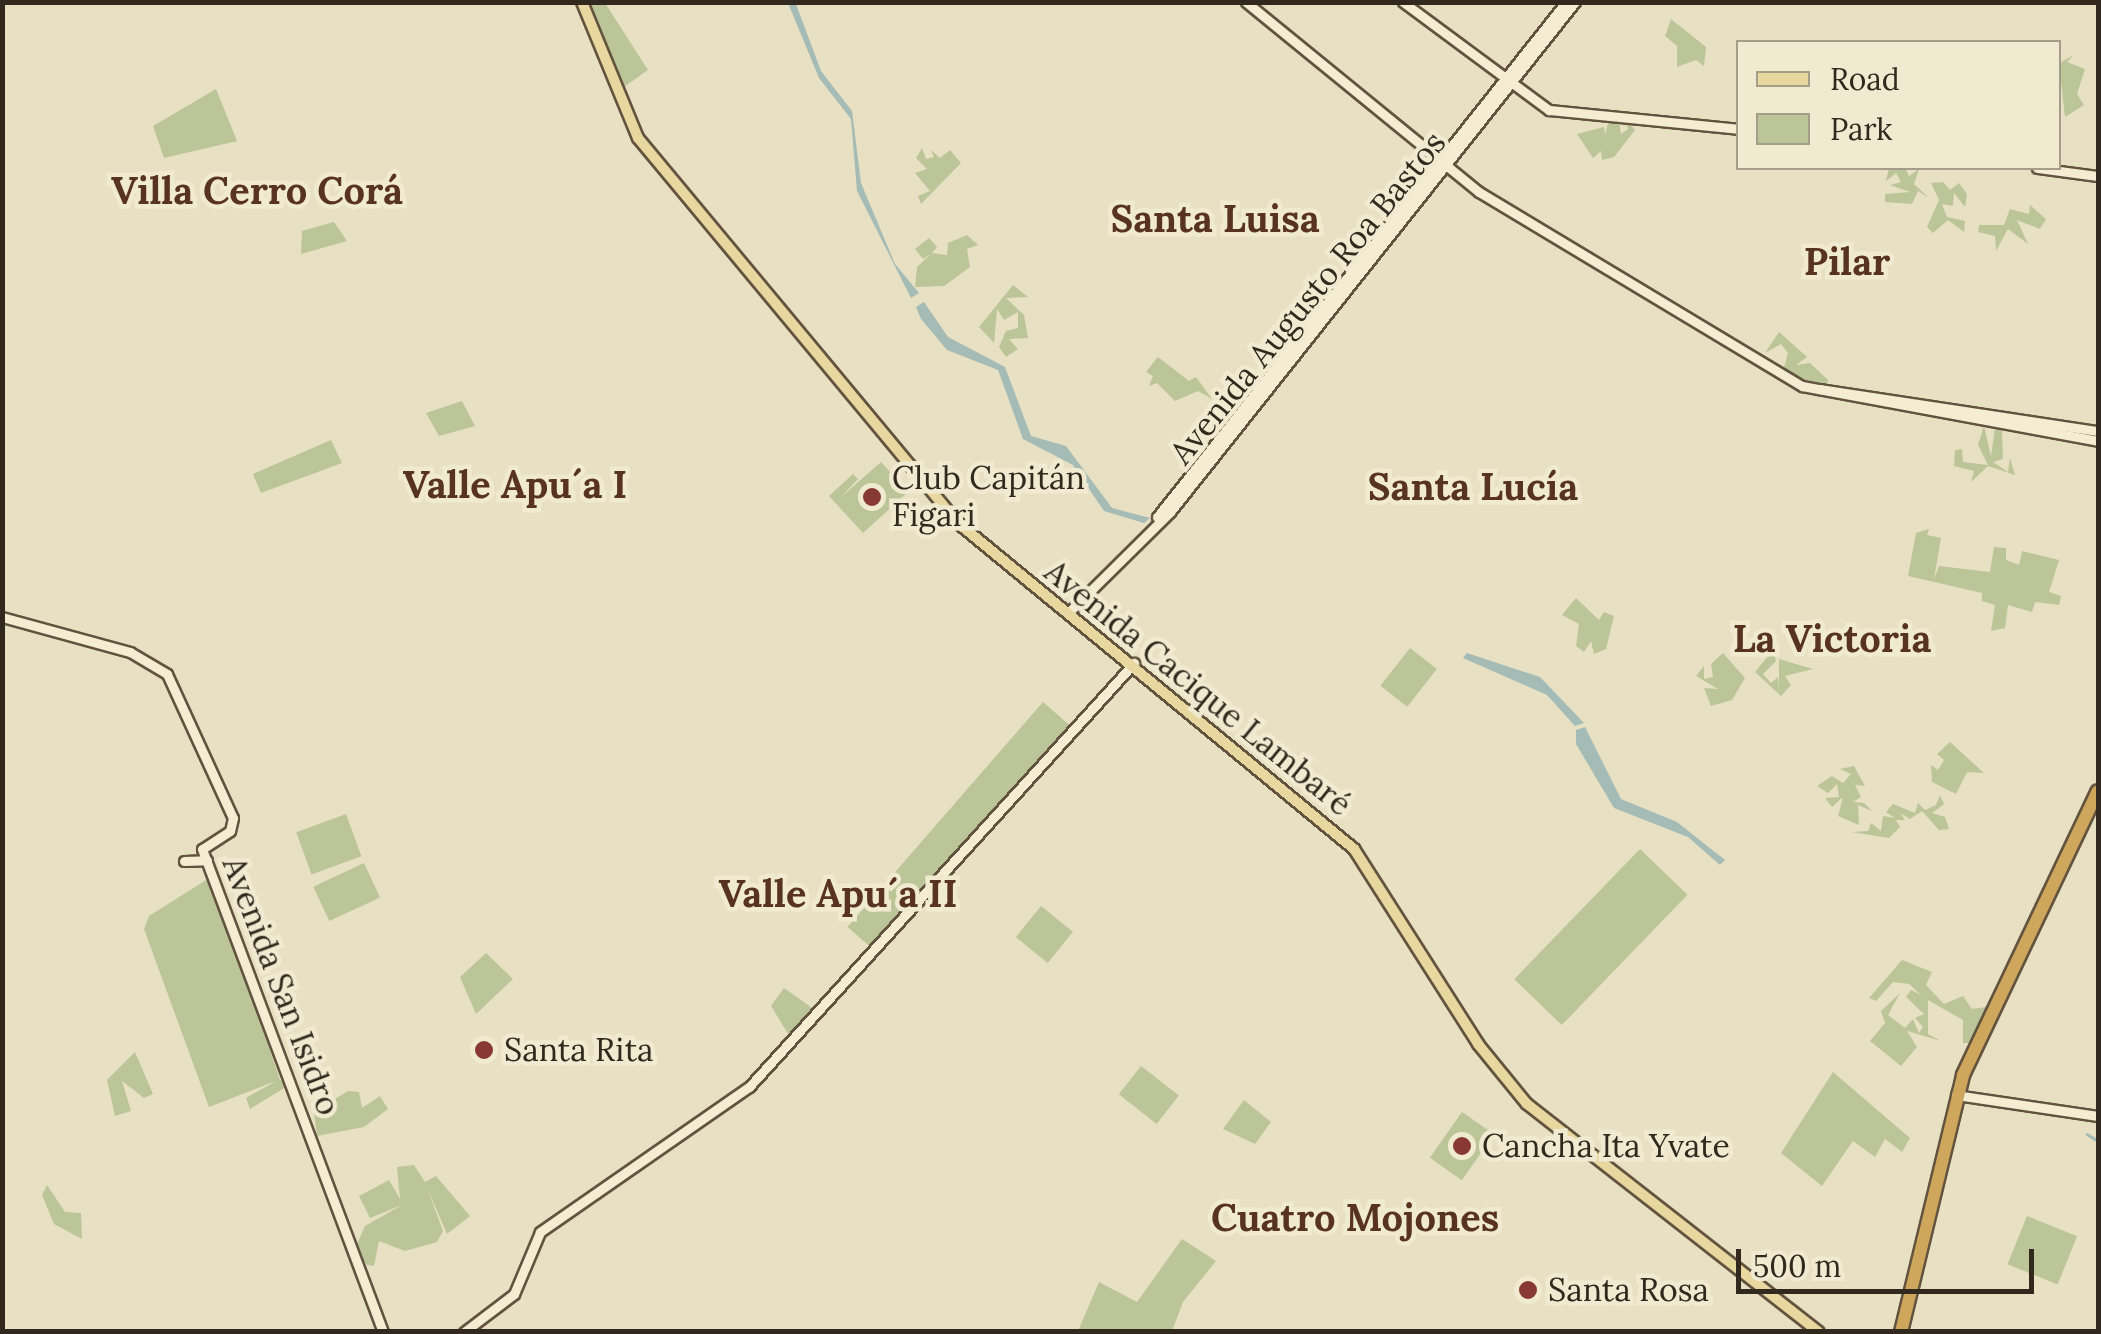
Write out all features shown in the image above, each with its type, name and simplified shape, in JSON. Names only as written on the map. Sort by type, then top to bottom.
[{"type":"highway","points":[[1901,1332],[1959,1097],[2098,791]]},
{"type":"highway","points":[[1909,1332],[1959,1097],[2098,805]]},
{"type":"main road","name":"Avenida Cacique Lambaré","points":[[584,2],[641,136],[961,520],[1357,846],[1475,1037],[1529,1102],[1819,1332]]},
{"type":"main road","points":[[1246,2],[1444,163],[1561,245],[1802,386],[2098,441]]},
{"type":"main road","points":[[1403,2],[1549,110],[1736,129]]},
{"type":"main road","points":[[1508,83],[1566,2]]},
{"type":"main road","points":[[1508,83],[1574,2]]},
{"type":"main road","name":"Avenida Augusto Roa Bastos","points":[[1067,610],[1158,520],[1508,83]]},
{"type":"main road","points":[[2052,170],[2098,176]]},
{"type":"main road","points":[[1802,386],[2098,431]]},
{"type":"main road","name":"Avenida San Isidro","points":[[2,617],[130,652],[166,672],[232,818],[230,831],[202,848],[384,1332]]},
{"type":"main road","points":[[464,1332],[514,1294],[540,1232],[749,1087],[1133,664]]},
{"type":"main road","points":[[184,862],[207,860]]},
{"type":"main road","points":[[1959,1097],[2098,1116]]},
{"type":"green space","points":[[590,3],[605,3],[648,70],[624,87]]},
{"type":"green space","points":[[1671,19],[1706,47],[1704,66],[1696,60],[1677,67],[1677,46],[1665,36]]},
{"type":"green space","points":[[2074,55],[2067,62],[2085,69],[2077,94],[2084,105],[2065,117],[2061,81],[2061,62]]},
{"type":"green space","points":[[216,89],[237,141],[164,158],[153,126]]},
{"type":"green space","points":[[1609,119],[1619,121],[1621,134],[1628,129],[1625,119],[1635,130],[1614,157],[1602,160],[1601,151],[1593,158],[1577,134],[1604,127],[1605,135]]},
{"type":"green space","points":[[922,148],[926,159],[934,157],[931,150],[940,158],[950,150],[961,163],[921,204],[918,196],[930,191],[915,173],[927,169],[916,158]]},
{"type":"green space","points":[[1889,170],[1906,170],[1909,176],[1919,170],[1914,184],[1929,198],[1918,191],[1912,204],[1885,202],[1885,194],[1910,192],[1890,185],[1901,182],[1896,173],[1886,181]]},
{"type":"green space","points":[[1943,182],[1950,190],[1959,183],[1967,194],[1965,207],[1954,193],[1953,206],[1942,204],[1947,217],[1965,221],[1964,232],[1948,220],[1933,233],[1927,227],[1939,200],[1931,183]]},
{"type":"green space","points":[[2030,205],[2046,219],[2040,229],[2017,220],[2028,244],[2008,229],[1996,251],[1995,236],[1978,232],[1979,225],[2004,225],[2010,209],[2029,214]]},
{"type":"green space","points":[[334,222],[347,241],[301,254],[302,231]]},
{"type":"green space","points":[[967,235],[978,245],[967,249],[970,267],[944,286],[915,287],[917,267],[931,254],[923,259],[915,249],[929,238],[937,247],[932,253],[947,255],[948,243]]},
{"type":"green space","points":[[1013,285],[1028,297],[1006,298],[1024,315],[1028,338],[1009,339],[1018,349],[1006,357],[999,347],[1006,331],[1018,328],[1018,312],[1004,320],[997,309],[994,343],[979,327]]},
{"type":"green space","points":[[1779,332],[1807,357],[1796,365],[1810,363],[1828,380],[1826,388],[1783,371],[1788,353],[1781,344],[1765,353]]},
{"type":"green space","points":[[1158,357],[1189,381],[1196,377],[1212,399],[1198,391],[1175,401],[1157,383],[1149,386],[1153,376],[1146,372]]},
{"type":"green space","points":[[462,401],[475,426],[439,436],[426,413]]},
{"type":"green space","points":[[1984,426],[1991,456],[1995,428],[2002,430],[2003,459],[1993,462],[2008,472],[2010,458],[2015,475],[1988,466],[1971,482],[1974,471],[1954,466],[1955,450],[1962,449],[1963,462],[1988,465],[1978,445]]},
{"type":"green space","points":[[331,440],[342,463],[261,493],[253,474]]},
{"type":"green space","name":"Club Capitán Figari","points":[[881,462],[908,492],[863,533],[829,496],[853,474],[858,479],[840,498]]},
{"type":"green space","points":[[1929,529],[1927,535],[1941,538],[1934,579],[1939,566],[1990,572],[1994,547],[2006,548],[2006,560],[2019,565],[2022,551],[2059,560],[2049,592],[2061,596],[2059,605],[2035,602],[2032,612],[2008,605],[2005,628],[1991,631],[1995,605],[1982,601],[1982,593],[1908,576],[1916,533]]},
{"type":"green space","points":[[1576,598],[1599,620],[1604,612],[1614,616],[1606,649],[1594,654],[1591,641],[1584,652],[1576,646],[1579,624],[1562,615]]},
{"type":"green space","points":[[1410,648],[1437,669],[1407,707],[1380,686]]},
{"type":"green space","points":[[1773,650],[1776,661],[1763,674],[1771,683],[1778,677],[1779,690],[1779,659],[1813,669],[1785,676],[1791,685],[1781,696],[1755,672]]},
{"type":"green space","points":[[1723,653],[1745,678],[1732,700],[1711,706],[1704,688],[1718,689],[1696,676],[1704,666],[1704,679],[1713,677],[1711,664]]},
{"type":"green space","points":[[1043,702],[1071,726],[875,951],[847,927]]},
{"type":"green space","points":[[1950,742],[1984,773],[1967,772],[1956,794],[1932,782],[1931,765],[1938,770],[1944,760],[1937,754]]},
{"type":"green space","points":[[1854,766],[1865,786],[1855,785],[1861,797],[1853,802],[1864,803],[1872,811],[1858,805],[1859,825],[1838,816],[1843,797],[1832,807],[1825,798],[1839,797],[1837,784],[1828,793],[1817,786],[1832,776],[1843,783],[1851,774],[1840,769]]},
{"type":"green space","points":[[1940,795],[1944,804],[1932,813],[1945,817],[1949,829],[1939,830],[1922,811],[1910,819],[1900,813],[1905,820],[1896,820],[1900,827],[1889,838],[1852,832],[1868,831],[1871,823],[1881,831],[1883,816],[1895,818],[1886,812],[1893,804],[1915,813],[1918,803],[1925,810],[1936,805]]},
{"type":"green space","points":[[346,814],[361,856],[312,874],[296,832]]},
{"type":"green space","points":[[1640,849],[1687,895],[1562,1025],[1514,979]]},
{"type":"green space","points":[[364,863],[380,897],[329,921],[313,887]]},
{"type":"green space","points":[[211,877],[280,1080],[289,1085],[250,1109],[246,1098],[276,1081],[209,1107],[144,929],[149,916]]},
{"type":"green space","points":[[1041,906],[1073,932],[1048,963],[1016,937]]},
{"type":"green space","points":[[486,953],[513,979],[476,1014],[460,977]]},
{"type":"green space","points":[[1902,960],[1932,972],[1926,985],[1944,1004],[1963,996],[1972,1009],[1986,1007],[1972,1043],[1963,1043],[1963,1020],[1928,1000],[1928,1034],[1941,1041],[1907,1031],[1917,1047],[1901,1066],[1870,1041],[1885,1023],[1881,1011],[1900,993],[1888,1015],[1905,1028],[1913,1019],[1919,1033],[1923,1027],[1915,1018],[1924,1014],[1906,997],[1911,990],[1921,995],[1909,984],[1893,982],[1876,1001],[1869,998]]},
{"type":"green space","points":[[784,988],[815,1010],[790,1037],[771,1006]]},
{"type":"green space","points":[[135,1052],[153,1094],[144,1098],[122,1081],[131,1111],[115,1116],[107,1080]]},
{"type":"green space","points":[[1141,1066],[1179,1096],[1157,1124],[1119,1094]]},
{"type":"green space","points":[[1833,1072],[1910,1138],[1902,1152],[1885,1139],[1875,1157],[1853,1141],[1822,1186],[1781,1153]]},
{"type":"green space","points":[[348,1091],[359,1092],[362,1108],[380,1096],[388,1109],[364,1127],[317,1136],[314,1112]]},
{"type":"green space","points":[[1244,1100],[1271,1122],[1255,1144],[1223,1129]]},
{"type":"green space","name":"Cancha Ita Yvate","points":[[1462,1112],[1494,1134],[1462,1180],[1430,1158]]},
{"type":"green space","points":[[414,1165],[425,1182],[436,1176],[470,1216],[447,1234],[428,1190],[443,1231],[437,1242],[405,1251],[379,1241],[374,1266],[367,1265],[355,1249],[365,1226],[402,1205],[370,1218],[359,1196],[389,1180],[400,1199],[397,1167]]},
{"type":"green space","points":[[47,1185],[65,1212],[81,1213],[82,1239],[54,1224],[42,1195]]},
{"type":"green space","points":[[2027,1216],[2077,1236],[2058,1284],[2008,1264]]},
{"type":"green space","points":[[1182,1239],[1216,1261],[1183,1302],[1172,1331],[1078,1331],[1099,1282],[1137,1302]]},
{"type":"water","points":[[788,3],[796,4],[821,71],[852,111],[861,183],[895,264],[919,293],[911,298],[857,191],[851,119],[819,78]]},
{"type":"water","points":[[924,302],[948,337],[1005,367],[1031,436],[1066,446],[1112,508],[1150,518],[1144,523],[1104,511],[1073,465],[1023,439],[998,370],[947,350],[921,319],[916,307]]},
{"type":"water","points":[[1467,653],[1540,677],[1584,723],[1575,726],[1547,695],[1463,658]]},
{"type":"water","points":[[1585,727],[1621,799],[1677,822],[1725,860],[1720,865],[1688,837],[1614,808],[1576,744],[1576,730]]},
{"type":"waterway","points":[[2087,1134],[2098,1141]]},
{"type":"place","name":"Club Capitán Figari","points":[[872,497]]},
{"type":"place","name":"Santa Rita","points":[[484,1050]]},
{"type":"place","name":"Cancha Ita Yvate","points":[[1462,1146]]},
{"type":"place","name":"Santa Rosa","points":[[1528,1290]]},
{"type":"district","name":"Villa Cerro Corá","points":[[257,191]]},
{"type":"district","name":"Santa Luisa","points":[[1215,219]]},
{"type":"district","name":"Pilar","points":[[1847,262]]},
{"type":"district","name":"Valle Apu´a I","points":[[515,485]]},
{"type":"district","name":"Santa Lucía","points":[[1473,487]]},
{"type":"district","name":"La Victoria","points":[[1832,639]]},
{"type":"district","name":"Valle Apu´a II","points":[[838,894]]},
{"type":"district","name":"Cuatro Mojones","points":[[1355,1218]]}]
